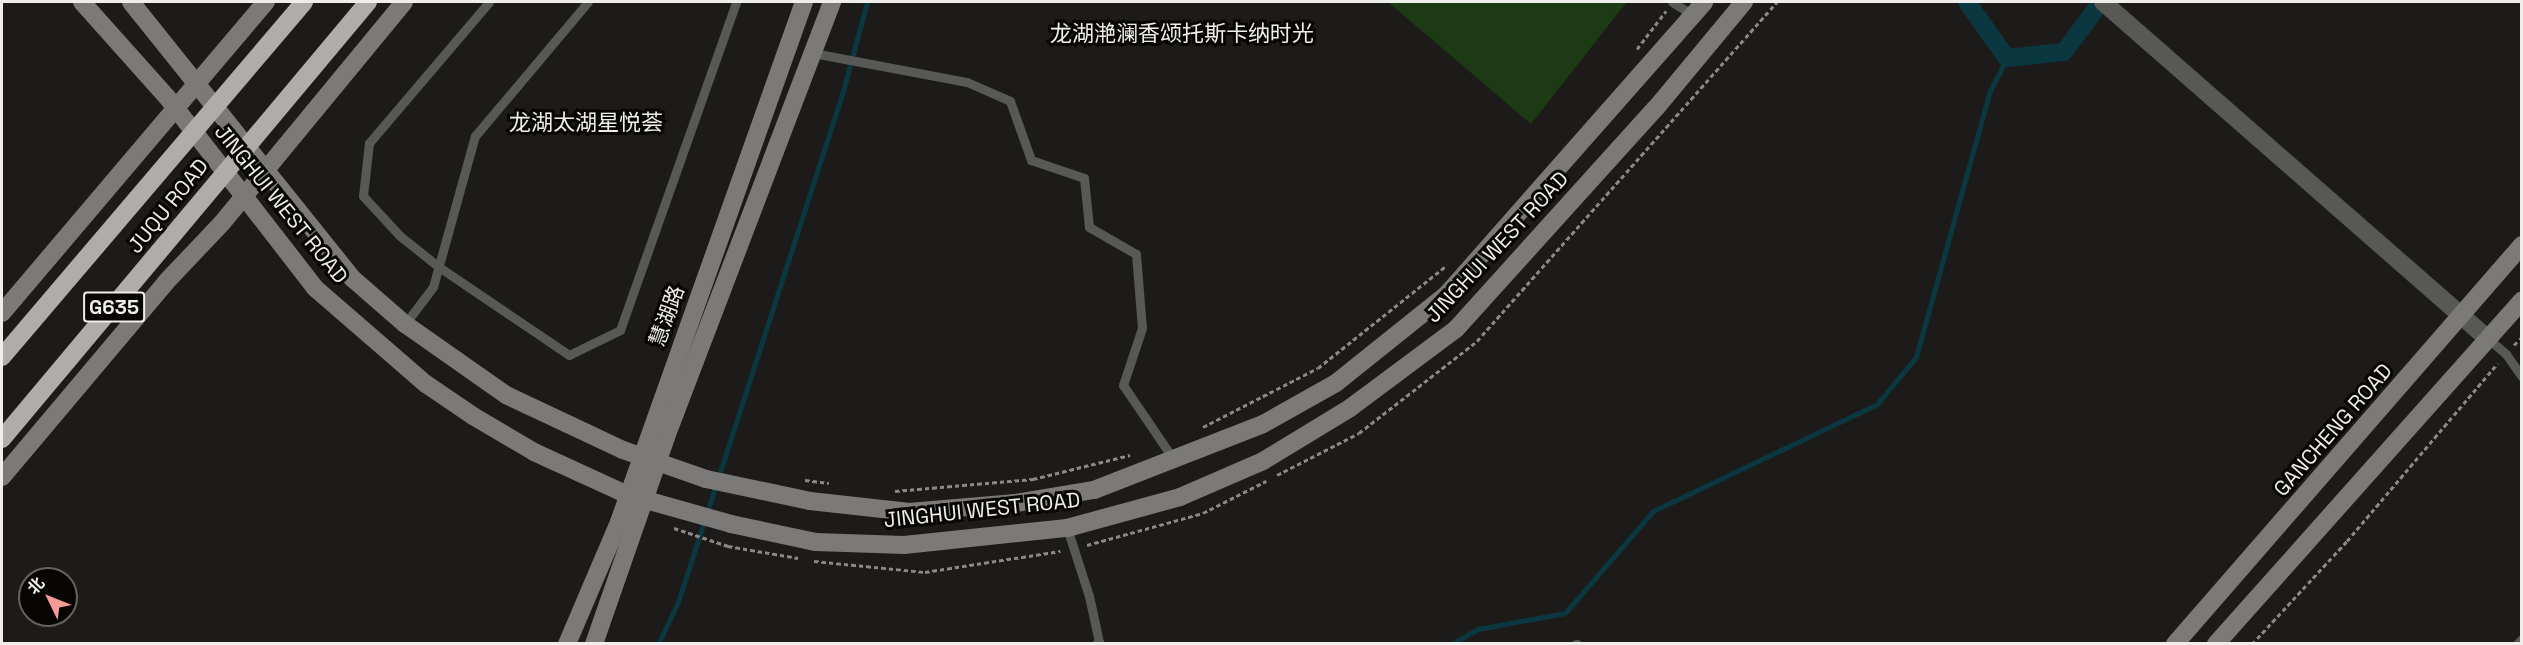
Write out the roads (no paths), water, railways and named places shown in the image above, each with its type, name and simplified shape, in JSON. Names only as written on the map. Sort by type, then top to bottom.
[{"type":"highway","name":"JUQU ROAD","points":[[2,357],[304,2]]},
{"type":"highway","name":"JUQU ROAD","points":[[2,439],[368,2]]},
{"type":"street","name":"JINGHUI WEST ROAD","points":[[82,2],[175,108],[315,288],[426,384],[534,452],[637,498],[731,524],[816,542],[904,545],[1067,528],[1180,497],[1263,461],[1350,408],[1456,329],[1656,108],[1744,2]]},
{"type":"street","name":"JINGHUI WEST ROAD","points":[[131,2],[352,278],[405,324],[506,395],[650,459],[706,479],[742,489],[909,512],[1016,503],[1094,490],[1174,461],[1263,424],[1336,382],[1447,294],[1628,90],[1697,8]]},
{"type":"street","points":[[2,313],[266,2]]},
{"type":"street","points":[[2,477],[243,197],[405,2]]},
{"type":"street","name":"慧湖路","points":[[594,644],[637,498],[804,2]]},
{"type":"street","name":"慧湖路","points":[[650,459],[813,53],[831,2]]},
{"type":"street","points":[[2103,2],[2130,23],[2487,339]]},
{"type":"street","name":"GANCHENG ROAD","points":[[2175,644],[2463,316],[2522,245]]},
{"type":"street","points":[[2216,644],[2522,300]]},
{"type":"street","name":"慧湖路","points":[[567,644],[637,498]]},
{"type":"lane","points":[[489,2],[369,143],[363,196],[400,236],[439,267],[569,355],[620,330],[736,2]]},
{"type":"lane","points":[[405,324],[433,287],[475,136],[588,2]]},
{"type":"lane","points":[[1672,2],[1697,8]]},
{"type":"lane","points":[[813,53],[967,82],[1010,101],[1031,160],[1084,178],[1089,227],[1136,254],[1142,328],[1123,385],[1174,461]]},
{"type":"lane","points":[[2487,339],[2506,354],[2522,377]]},
{"type":"lane","points":[[1067,528],[1089,596],[1099,642],[1096,644]]},
{"type":"lane","points":[[2517,644],[2522,639]]},
{"type":"waterway","points":[[658,644],[678,602],[843,91],[867,2]]},
{"type":"waterway","points":[[1967,2],[2007,58],[2064,52],[2101,2]]},
{"type":"waterway","points":[[1451,644],[1478,629],[1565,613],[1653,511],[1877,404],[1916,357],[1989,93],[2007,58]]},
{"type":"district","name":"龙湖滟澜香颂托斯卡纳时光","points":[[1182,34]]},
{"type":"district","name":"龙湖太湖星悦荟","points":[[586,123]]}]
